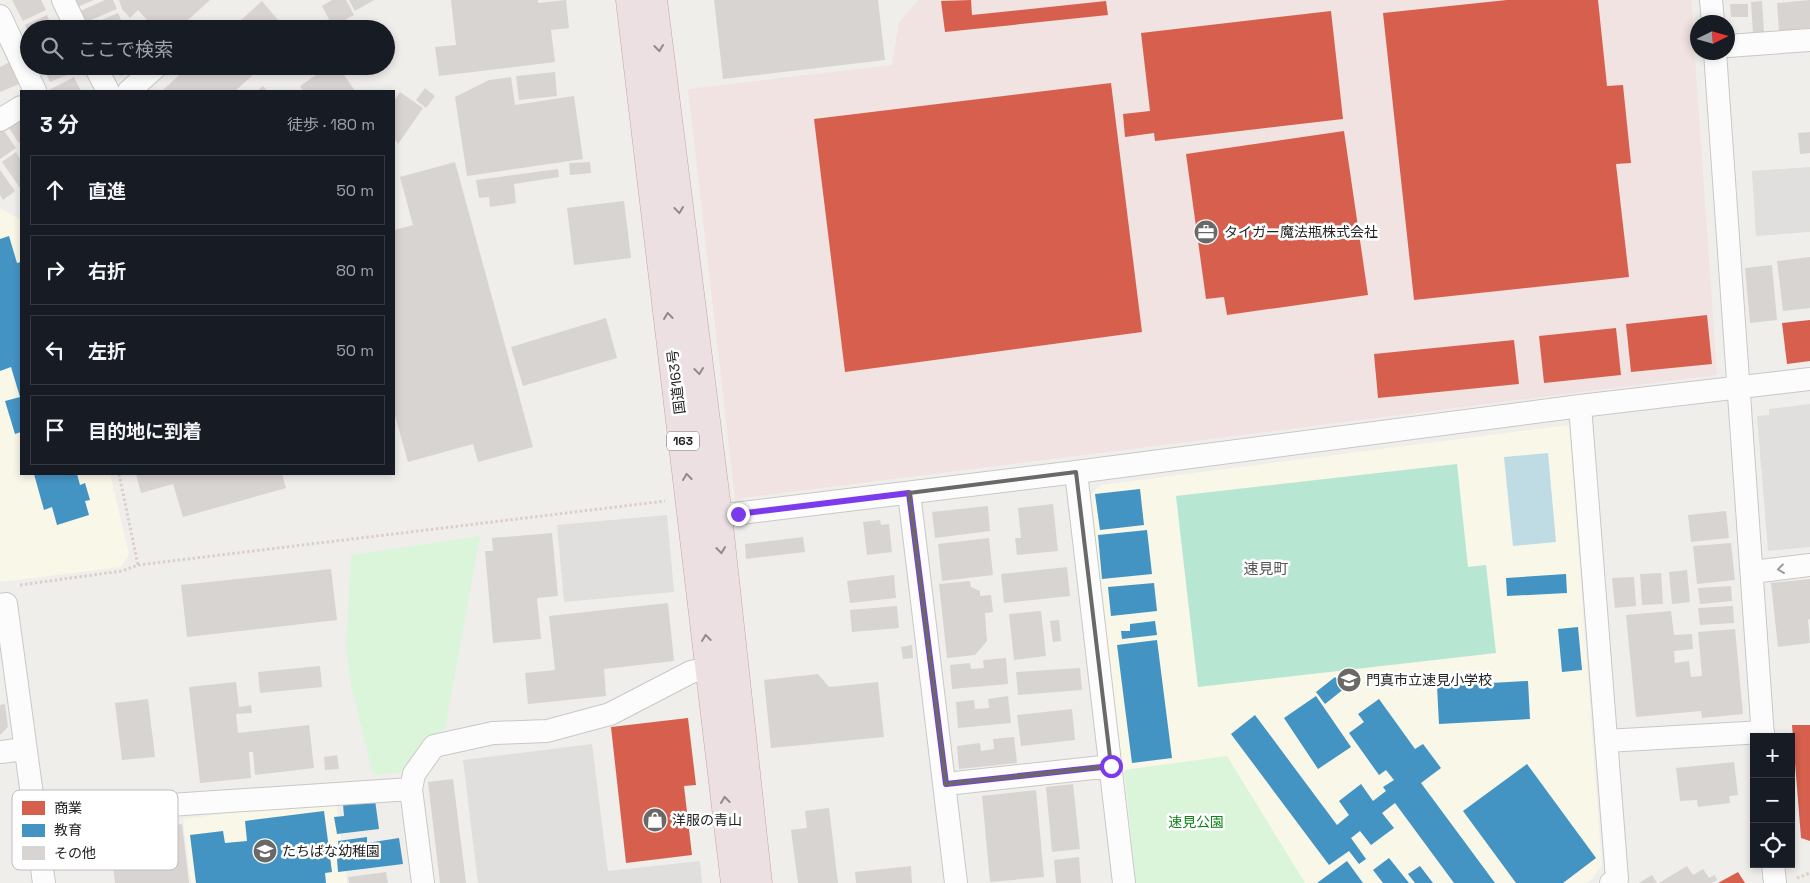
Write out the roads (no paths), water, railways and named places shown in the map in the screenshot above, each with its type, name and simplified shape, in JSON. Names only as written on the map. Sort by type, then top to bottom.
[{"type":"highway","name":"国道163号","points":[[630,0],[758,883]]},
{"type":"highway","name":"国道163号","points":[[653,0],[705,518],[709,668],[735,883]]},
{"type":"street","points":[[63,0],[73,20]]},
{"type":"street","points":[[1711,0],[1712,15]]},
{"type":"street","points":[[0,16],[20,59]]},
{"type":"street","points":[[1735,45],[1810,40]]},
{"type":"street","points":[[1716,60],[1763,733]]},
{"type":"street","points":[[28,75],[35,90]]},
{"type":"street","points":[[100,75],[108,90]]},
{"type":"street","points":[[130,90],[147,75]]},
{"type":"street","points":[[0,120],[20,108]]},
{"type":"street","points":[[705,518],[1580,406],[1810,380]]},
{"type":"street","points":[[1580,406],[1617,879],[1611,883]]},
{"type":"street","points":[[1076,472],[1124,883]]},
{"type":"street","points":[[909,493],[946,784],[956,883]]},
{"type":"street","points":[[1753,572],[1810,565]]},
{"type":"street","points":[[0,605],[6,604],[31,790]]},
{"type":"street","points":[[422,883],[411,789],[414,774],[434,746],[493,733],[547,730],[610,714],[691,672],[709,668]]},
{"type":"street","points":[[1606,741],[1750,735]]},
{"type":"street","points":[[0,752],[25,749]]},
{"type":"street","points":[[946,784],[1111,766]]},
{"type":"street","points":[[178,804],[411,789]]},
{"type":"street","points":[[1774,868],[1775,883]]},
{"type":"street","points":[[42,870],[44,883]]},
{"type":"water","points":[[1548,453],[1556,542],[1513,546],[1504,457]]},
{"type":"place","name":"タイガー魔法瓶株式会社","points":[[1206,232]]},
{"type":"place","name":"門真市立速見小学校","points":[[1349,680]]},
{"type":"place","name":"洋服の青山","points":[[655,820]]},
{"type":"place","name":"たちばな幼稚園","points":[[265,851]]},
{"type":"district","name":"速見町","points":[[1266,568]]},
{"type":"park label","name":"速見公園","points":[[1196,822]]}]
